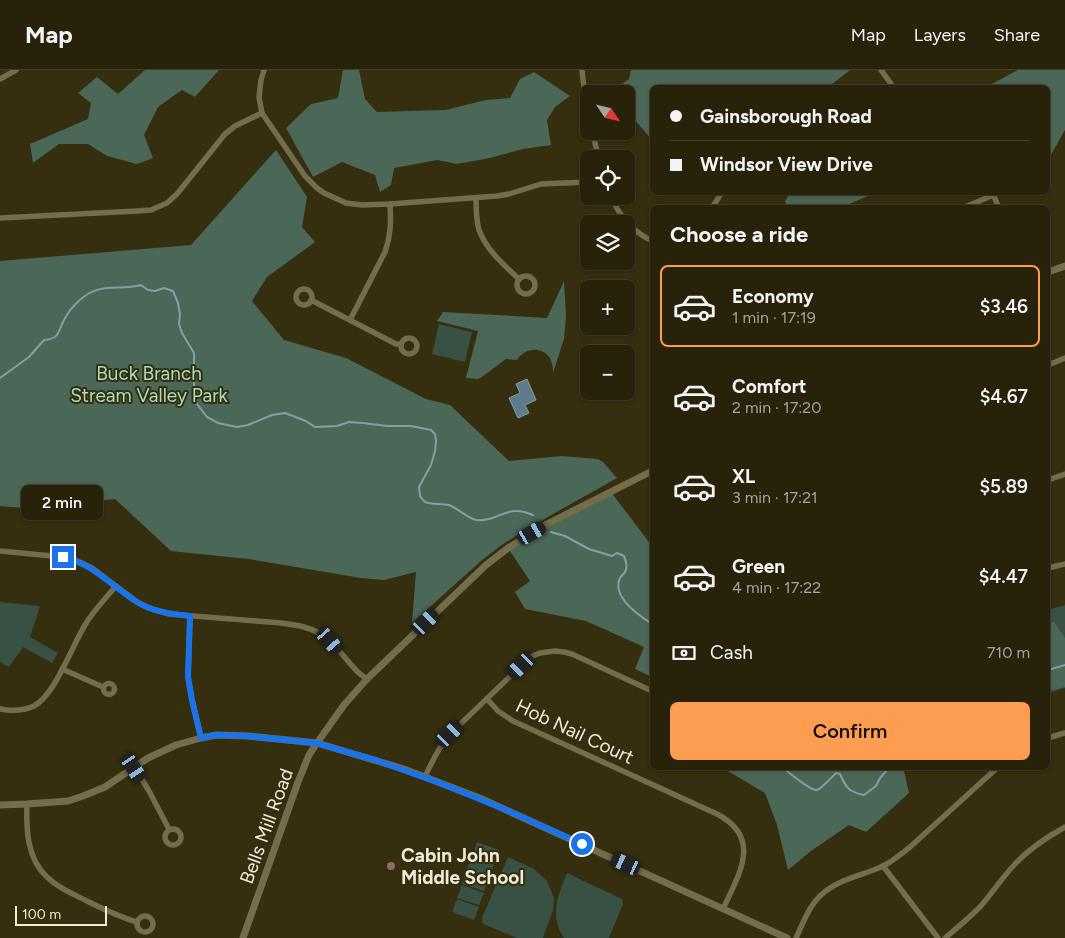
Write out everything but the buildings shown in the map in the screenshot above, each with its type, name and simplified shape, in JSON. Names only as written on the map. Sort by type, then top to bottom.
[{"type":"street","points":[[0,79],[16,70]]},
{"type":"street","points":[[264,70],[259,97],[262,113],[305,176],[317,188],[337,200],[355,205],[476,198],[509,194],[541,184],[580,182]]},
{"type":"street","points":[[582,70],[584,85]]},
{"type":"street","points":[[881,70],[892,85]]},
{"type":"street","points":[[0,218],[137,211],[151,210],[159,207],[177,194],[225,134],[235,126],[262,113]]},
{"type":"street","points":[[969,205],[991,195]]},
{"type":"street","points":[[476,198],[476,217],[479,229],[488,248],[519,279]]},
{"type":"street","points":[[350,320],[389,241],[391,229],[390,204]]},
{"type":"street","points":[[615,205],[628,223],[650,240]]},
{"type":"street","points":[[1050,271],[1065,266]]},
{"type":"street","points":[[311,300],[396,344],[400,344]]},
{"type":"street","points":[[1050,364],[1065,358]]},
{"type":"street","name":"Bells Mill Road","points":[[243,938],[309,755],[344,704],[476,574],[508,548],[547,524],[650,472]]},
{"type":"street","points":[[1050,479],[1065,474]]},
{"type":"street","points":[[0,551],[73,559],[92,568],[138,602],[149,608],[169,614],[281,623],[309,629],[320,633],[330,641],[356,672],[367,680]]},
{"type":"street","points":[[1050,568],[1065,564]]},
{"type":"street","points":[[0,709],[13,711],[34,706],[46,696],[85,625],[116,586]]},
{"type":"street","points":[[190,616],[188,677],[201,738]]},
{"type":"street","points":[[425,778],[432,761],[450,734],[530,658],[540,653],[555,651],[572,654],[650,690]]},
{"type":"street","points":[[62,669],[104,687]]},
{"type":"street","name":"Hob Nail Court","points":[[487,699],[498,711],[513,721],[708,810],[730,822],[742,840],[744,856],[741,868],[723,909]]},
{"type":"street","points":[[1050,737],[1065,733]]},
{"type":"street","points":[[0,805],[68,800],[82,796],[105,787],[148,758],[176,745],[216,735],[248,736],[316,743],[375,760],[504,809],[787,938]]},
{"type":"street","points":[[134,768],[149,791],[169,829]]},
{"type":"street","points":[[796,938],[809,910],[830,887],[883,866],[910,847],[995,770]]},
{"type":"street","points":[[27,804],[26,824],[29,844],[36,863],[46,877],[67,891],[122,918],[137,922]]},
{"type":"street","points":[[945,938],[978,908],[1021,858],[1065,827]]},
{"type":"street","points":[[883,866],[938,938]]},
{"type":"green space","points":[[145,70],[219,70],[195,97],[182,90],[158,107],[144,135],[153,158],[137,164],[107,156],[88,144],[59,144],[33,163],[30,144],[88,119],[91,103],[78,93],[97,77],[118,94]]},
{"type":"green space","points":[[343,70],[359,70],[365,99],[377,112],[446,110],[486,100],[510,98],[520,79],[534,72],[570,96],[555,107],[547,120],[551,145],[523,149],[457,164],[437,160],[394,168],[391,185],[380,192],[375,175],[342,162],[313,177],[286,128],[311,104],[338,98]]},
{"type":"green space","points":[[631,70],[850,70],[831,85],[650,85],[650,138],[635,120],[635,85],[621,85],[629,79]]},
{"type":"green space","points":[[1018,70],[1065,70],[1065,130],[1050,156],[1050,85],[990,85]]},
{"type":"green space","name":"Buck Branch Stream Valley Park","points":[[276,150],[307,197],[302,227],[315,242],[267,277],[252,301],[284,340],[346,358],[426,399],[450,405],[509,461],[561,456],[598,459],[617,478],[503,544],[482,560],[412,623],[416,572],[384,580],[361,578],[248,559],[171,551],[115,499],[23,508],[0,506],[0,261],[191,245]]},
{"type":"green space","points":[[789,195],[870,195],[847,205],[787,205],[785,201]]},
{"type":"green space","points":[[564,281],[566,316],[564,339],[553,373],[550,358],[542,351],[532,350],[524,353],[517,360],[506,359],[478,379],[466,378],[478,331],[437,321],[443,312],[547,318]]},
{"type":"green space","points":[[439,324],[472,332],[465,362],[432,354]]},
{"type":"green space","points":[[611,492],[650,543],[650,676],[635,669],[644,647],[586,621],[525,609],[515,592],[530,581],[508,548]]},
{"type":"green space","points":[[0,602],[40,606],[30,637],[58,653],[52,663],[23,647],[9,667],[0,662]]},
{"type":"green space","points":[[1065,605],[1065,688],[1050,692],[1050,609]]},
{"type":"green space","points":[[1054,622],[1065,638],[1065,687],[1050,691],[1050,623]]},
{"type":"green space","points":[[726,770],[905,770],[909,793],[866,832],[849,825],[811,851],[788,870],[777,825],[765,793]]},
{"type":"green space","points":[[477,842],[499,850],[495,862],[473,855]]},
{"type":"green space","points":[[472,856],[494,864],[490,877],[467,869]]},
{"type":"green space","points":[[508,857],[534,869],[547,881],[554,898],[553,910],[543,938],[517,938],[483,924],[482,918]]},
{"type":"green space","points":[[467,871],[489,878],[484,891],[462,884]]},
{"type":"green space","points":[[567,873],[622,899],[623,904],[609,938],[564,938],[559,930],[556,906]]},
{"type":"green space","points":[[462,885],[484,893],[479,905],[457,898]]},
{"type":"green space","points":[[457,899],[479,907],[474,920],[452,912]]},
{"type":"water","points":[[527,379],[536,400],[525,405],[529,413],[518,418],[509,398],[520,393],[516,384]]},
{"type":"waterway","points":[[0,378],[29,357],[44,340],[56,336],[69,311],[78,301],[95,290],[141,285],[148,290],[155,291],[164,288],[173,291],[178,303],[179,324],[194,353],[194,400],[207,417],[218,423],[237,427],[248,425],[272,415],[285,413],[306,421],[315,427],[337,426],[349,422],[387,426],[411,426],[431,430],[435,434],[435,451],[431,465],[419,487],[420,496],[425,502],[449,505],[476,520],[484,520],[516,511],[533,515]]},
{"type":"waterway","points":[[551,532],[565,536],[589,549],[612,556],[617,553],[624,556],[626,568],[618,585],[620,592],[628,605],[650,623]]},
{"type":"waterway","points":[[1050,669],[1065,665]]},
{"type":"waterway","points":[[786,770],[814,790],[824,785],[836,773],[840,774],[849,789],[864,795],[876,786],[887,770]]},
{"type":"place","name":"Cabin John Middle School","points":[[391,866]]},
{"type":"route","points":[[63,557],[73,559],[92,568],[149,608],[169,614],[190,616],[188,677],[201,738],[216,735],[248,736],[316,743],[375,760],[440,783],[482,799],[582,844]]}]
